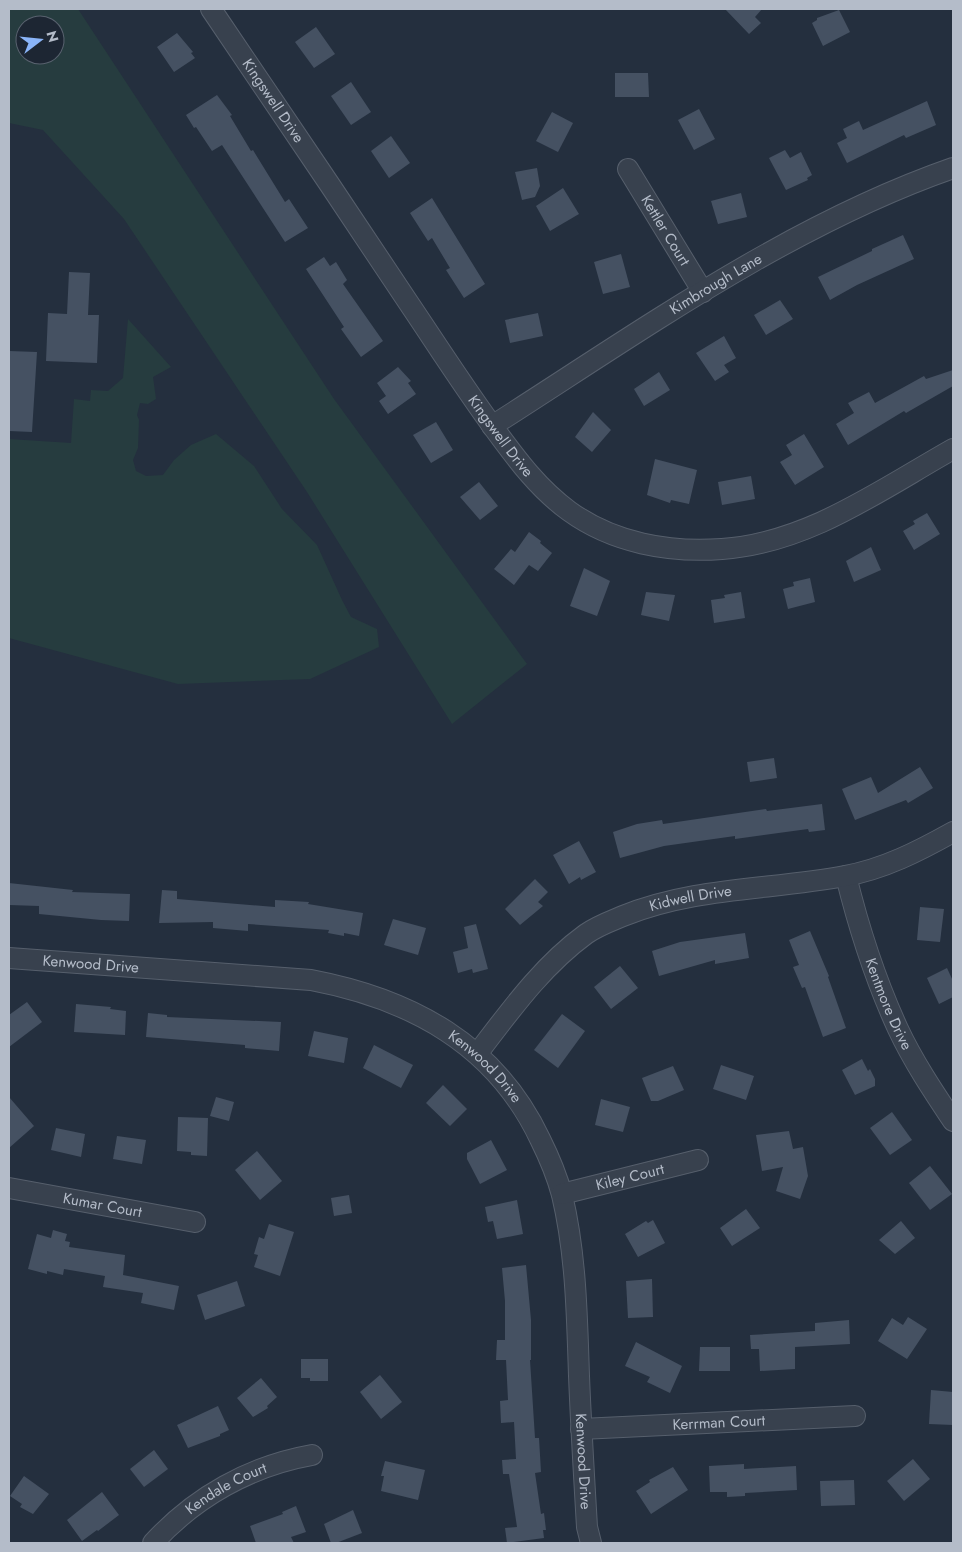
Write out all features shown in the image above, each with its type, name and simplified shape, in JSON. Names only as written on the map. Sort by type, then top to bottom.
[{"type":"street","name":"Kingswell Drive","points":[[211,9],[311,154],[492,426],[528,474],[546,492],[571,512],[598,528],[628,540],[660,548],[686,550],[731,548],[758,544],[794,534],[827,520],[953,449]]},
{"type":"street","name":"Kettler Court","points":[[628,168],[703,292]]},
{"type":"street","name":"Kimbrough Lane","points":[[492,426],[703,292],[789,242],[857,208],[925,178],[953,168]]},
{"type":"street","name":"Kidwell Drive","points":[[477,1054],[530,986],[557,958],[587,933],[608,922],[644,908],[681,898],[846,876],[885,865],[921,850],[953,832]]},
{"type":"street","name":"Kentmore Drive","points":[[846,876],[859,929],[877,980],[924,1078],[953,1121]]},
{"type":"street","name":"Kenwood Drive","points":[[9,958],[311,980],[341,986],[378,997],[420,1015],[452,1035],[494,1069],[518,1099],[534,1125],[550,1159],[562,1194],[571,1243],[577,1299],[581,1429],[587,1526],[591,1543]]},
{"type":"street","name":"Kiley Court","points":[[562,1194],[698,1160]]},
{"type":"street","name":"Kumar Court","points":[[9,1188],[195,1222]]},
{"type":"street","name":"Kerrman Court","points":[[581,1429],[855,1416]]},
{"type":"street","name":"Kendale Court","points":[[153,1543],[167,1528],[200,1501],[230,1482],[263,1468],[312,1456]]},
{"type":"green space","points":[[9,9],[78,9],[334,399],[527,664],[452,724],[307,492],[124,219],[43,130],[9,123]]},
{"type":"green space","points":[[128,319],[171,367],[153,377],[156,399],[148,404],[140,403],[137,415],[139,420],[138,448],[133,460],[136,471],[146,476],[163,475],[174,460],[191,445],[216,434],[254,466],[282,509],[317,545],[351,617],[377,629],[379,647],[310,679],[178,684],[9,638],[9,439],[71,443],[74,399],[90,401],[91,390],[108,391],[123,378]]},
{"type":"building","points":[[725,9],[762,9],[755,17],[761,23],[749,34]]},
{"type":"building","points":[[839,10],[850,32],[823,46],[812,23],[817,18]]},
{"type":"building","points":[[316,27],[335,54],[314,68],[295,42]]},
{"type":"building","points":[[177,33],[193,52],[191,53],[195,58],[174,72],[157,47]]},
{"type":"building","points":[[615,73],[648,73],[649,97],[615,97]]},
{"type":"building","points":[[351,82],[371,112],[351,125],[331,96]]},
{"type":"building","points":[[217,95],[232,115],[230,116],[251,151],[253,150],[285,202],[289,199],[308,228],[285,242],[222,145],[212,151],[186,115]]},
{"type":"building","points":[[927,101],[936,125],[906,138],[904,135],[847,163],[837,143],[847,138],[843,129],[859,121],[863,130]]},
{"type":"building","points":[[699,109],[715,139],[694,150],[678,120]]},
{"type":"building","points":[[552,112],[573,123],[558,152],[536,141]]},
{"type":"building","points":[[391,136],[410,163],[389,178],[371,151]]},
{"type":"building","points":[[785,150],[790,158],[801,152],[812,175],[807,178],[808,180],[786,190],[769,158]]},
{"type":"building","points":[[537,168],[540,186],[535,197],[522,200],[515,172]]},
{"type":"building","points":[[563,188],[579,214],[550,231],[536,206]]},
{"type":"building","points":[[741,193],[747,217],[718,224],[711,201]]},
{"type":"building","points":[[432,198],[485,284],[464,298],[446,270],[450,268],[432,238],[428,241],[410,213]]},
{"type":"building","points":[[903,235],[914,259],[857,285],[830,300],[818,277]]},
{"type":"building","points":[[621,254],[630,287],[603,294],[594,262]]},
{"type":"building","points":[[324,257],[330,266],[336,262],[347,280],[343,284],[383,341],[361,357],[341,329],[344,327],[306,269]]},
{"type":"building","points":[[69,272],[90,273],[88,315],[99,315],[97,363],[46,361],[48,313],[67,314]]},
{"type":"building","points":[[780,300],[793,319],[766,335],[754,315]]},
{"type":"building","points":[[538,313],[543,336],[510,343],[505,320]]},
{"type":"building","points":[[724,336],[736,358],[724,365],[729,372],[715,381],[696,353]]},
{"type":"building","points":[[9,351],[37,352],[32,432],[9,431]]},
{"type":"building","points":[[398,367],[411,381],[408,383],[416,394],[388,414],[379,401],[386,396],[377,383]]},
{"type":"building","points":[[953,370],[953,386],[906,413],[904,411],[848,445],[836,424],[854,413],[848,403],[869,392],[875,403],[924,376],[926,379]]},
{"type":"building","points":[[659,372],[670,390],[644,406],[634,389]]},
{"type":"building","points":[[593,412],[611,430],[592,452],[575,437]]},
{"type":"building","points":[[436,422],[453,450],[431,463],[413,435]]},
{"type":"building","points":[[804,434],[824,467],[795,485],[780,462],[792,455],[786,445]]},
{"type":"building","points":[[655,459],[697,470],[689,504],[671,500],[670,503],[647,495]]},
{"type":"building","points":[[751,476],[755,499],[722,505],[718,482]]},
{"type":"building","points":[[479,482],[498,506],[480,520],[460,497]]},
{"type":"building","points":[[927,513],[940,534],[914,550],[903,531],[915,524],[913,521]]},
{"type":"building","points":[[529,532],[552,553],[538,571],[529,565],[514,585],[494,569],[511,549],[515,552]]},
{"type":"building","points":[[871,547],[881,570],[854,582],[846,561]]},
{"type":"building","points":[[584,568],[610,581],[597,616],[570,606]]},
{"type":"building","points":[[810,578],[815,602],[788,609],[783,589],[794,586],[793,582]]},
{"type":"building","points":[[646,592],[675,595],[669,621],[641,615]]},
{"type":"building","points":[[741,592],[745,618],[714,623],[711,600],[725,598],[724,595]]},
{"type":"building","points":[[774,758],[777,778],[750,782],[747,762]]},
{"type":"building","points":[[920,767],[933,788],[908,803],[906,800],[855,820],[842,789],[871,777],[878,793]]},
{"type":"building","points":[[822,804],[825,830],[809,832],[808,829],[735,839],[735,836],[664,846],[620,858],[613,832],[637,824],[662,820],[663,824],[766,809],[767,811]]},
{"type":"building","points":[[579,841],[596,872],[581,880],[580,877],[569,884],[553,855]]},
{"type":"building","points":[[535,879],[548,892],[538,902],[543,906],[520,925],[505,909]]},
{"type":"building","points":[[9,883],[73,890],[72,892],[130,894],[129,921],[39,914],[39,906],[9,905]]},
{"type":"building","points":[[162,890],[177,891],[177,899],[275,907],[275,900],[309,902],[308,904],[363,913],[359,936],[344,933],[344,936],[328,933],[329,930],[248,924],[248,931],[213,928],[213,922],[159,923]]},
{"type":"building","points":[[920,907],[944,909],[940,942],[917,940]]},
{"type":"building","points":[[393,919],[426,928],[418,955],[384,945]]},
{"type":"building","points":[[476,924],[488,969],[473,973],[472,969],[458,973],[453,952],[468,948],[464,927]]},
{"type":"building","points":[[810,931],[829,976],[846,1028],[823,1037],[805,987],[802,988],[793,967],[799,965],[789,940]]},
{"type":"building","points":[[745,933],[749,958],[715,964],[715,960],[659,976],[652,951],[680,942]]},
{"type":"building","points":[[620,966],[638,988],[611,1009],[594,987]]},
{"type":"building","points":[[947,968],[953,981],[953,997],[939,1004],[927,978]]},
{"type":"building","points":[[27,1002],[42,1022],[9,1047],[9,1015]]},
{"type":"building","points":[[76,1004],[111,1007],[110,1009],[126,1011],[125,1035],[74,1032]]},
{"type":"building","points":[[148,1013],[167,1015],[167,1017],[281,1022],[279,1051],[245,1048],[245,1045],[146,1037]]},
{"type":"building","points":[[562,1014],[585,1031],[558,1068],[534,1050]]},
{"type":"building","points":[[314,1031],[348,1038],[344,1063],[308,1056]]},
{"type":"building","points":[[374,1045],[413,1065],[401,1088],[363,1068]]},
{"type":"building","points":[[862,1059],[868,1071],[870,1069],[875,1079],[875,1086],[855,1095],[842,1070]]},
{"type":"building","points":[[721,1065],[754,1076],[746,1100],[713,1089]]},
{"type":"building","points":[[673,1066],[684,1090],[658,1101],[651,1101],[642,1078]]},
{"type":"building","points":[[443,1085],[467,1109],[450,1126],[426,1103]]},
{"type":"building","points":[[9,1097],[34,1126],[9,1148]]},
{"type":"building","points":[[216,1097],[234,1102],[229,1121],[210,1116]]},
{"type":"building","points":[[601,1099],[630,1107],[623,1132],[595,1125]]},
{"type":"building","points":[[892,1112],[912,1140],[890,1155],[870,1128]]},
{"type":"building","points":[[178,1117],[208,1118],[207,1156],[191,1155],[191,1152],[177,1151]]},
{"type":"building","points":[[56,1128],[85,1134],[81,1157],[51,1150]]},
{"type":"building","points":[[789,1131],[793,1149],[803,1147],[808,1176],[800,1199],[776,1191],[783,1167],[762,1171],[756,1135]]},
{"type":"building","points":[[117,1136],[146,1140],[142,1164],[113,1159]]},
{"type":"building","points":[[491,1140],[507,1170],[480,1184],[467,1159],[467,1153]]},
{"type":"building","points":[[257,1151],[282,1181],[260,1200],[235,1170]]},
{"type":"building","points":[[930,1166],[952,1194],[930,1210],[909,1183]]},
{"type":"building","points":[[349,1195],[352,1213],[334,1216],[331,1198]]},
{"type":"building","points":[[517,1200],[523,1234],[497,1239],[493,1221],[488,1222],[485,1207]]},
{"type":"building","points":[[746,1209],[760,1228],[732,1246],[720,1228]]},
{"type":"building","points":[[653,1220],[665,1243],[638,1257],[625,1234],[646,1221],[648,1223]]},
{"type":"building","points":[[901,1221],[915,1238],[895,1254],[879,1240]]},
{"type":"building","points":[[269,1224],[294,1232],[280,1276],[254,1267],[258,1255],[254,1254],[259,1237],[264,1239]]},
{"type":"building","points":[[53,1230],[67,1234],[65,1241],[70,1242],[69,1247],[125,1255],[123,1275],[179,1286],[174,1310],[141,1303],[143,1293],[103,1287],[105,1276],[64,1269],[63,1275],[47,1271],[47,1274],[28,1269],[37,1234],[51,1238]]},
{"type":"building","points":[[526,1265],[531,1320],[530,1360],[535,1438],[539,1438],[541,1472],[535,1473],[541,1514],[544,1513],[546,1530],[543,1530],[544,1538],[507,1543],[505,1528],[517,1527],[509,1474],[503,1474],[502,1460],[516,1459],[514,1422],[501,1423],[500,1401],[508,1400],[506,1360],[496,1360],[497,1340],[505,1340],[505,1301],[502,1268]]},
{"type":"building","points":[[652,1279],[653,1317],[628,1318],[626,1281]]},
{"type":"building","points":[[237,1281],[245,1306],[205,1320],[197,1295]]},
{"type":"building","points":[[908,1317],[927,1329],[907,1359],[878,1341],[892,1318],[903,1325]]},
{"type":"building","points":[[849,1320],[850,1344],[795,1347],[795,1369],[760,1371],[759,1349],[751,1349],[750,1335],[815,1331],[815,1323]]},
{"type":"building","points":[[636,1342],[682,1366],[670,1393],[647,1382],[650,1377],[625,1366]]},
{"type":"building","points":[[700,1347],[730,1347],[730,1371],[699,1371]]},
{"type":"building","points":[[301,1359],[328,1359],[328,1381],[310,1381],[310,1378],[301,1378]]},
{"type":"building","points":[[380,1375],[402,1402],[381,1419],[360,1392]]},
{"type":"building","points":[[261,1378],[277,1397],[267,1406],[268,1408],[253,1417],[237,1398]]},
{"type":"building","points":[[931,1390],[953,1392],[953,1425],[929,1424]]},
{"type":"building","points":[[218,1406],[229,1430],[220,1434],[220,1436],[188,1448],[177,1425]]},
{"type":"building","points":[[154,1450],[168,1469],[144,1487],[130,1469]]},
{"type":"building","points":[[913,1459],[930,1479],[904,1501],[887,1481]]},
{"type":"building","points":[[385,1461],[425,1470],[418,1500],[381,1491],[384,1476],[381,1476]]},
{"type":"building","points":[[744,1464],[744,1469],[796,1466],[797,1490],[745,1493],[745,1496],[727,1497],[727,1492],[710,1492],[709,1466]]},
{"type":"building","points":[[673,1467],[688,1490],[651,1514],[636,1491],[650,1482],[649,1480]]},
{"type":"building","points":[[24,1476],[49,1494],[33,1514],[20,1507],[22,1504],[10,1496]]},
{"type":"building","points":[[854,1480],[855,1505],[821,1506],[820,1481]]},
{"type":"building","points":[[102,1492],[119,1515],[82,1541],[67,1520]]},
{"type":"building","points":[[296,1506],[306,1532],[291,1537],[294,1543],[256,1543],[250,1526],[283,1514],[282,1512]]},
{"type":"building","points":[[353,1510],[362,1533],[336,1543],[331,1543],[324,1524]]}]
